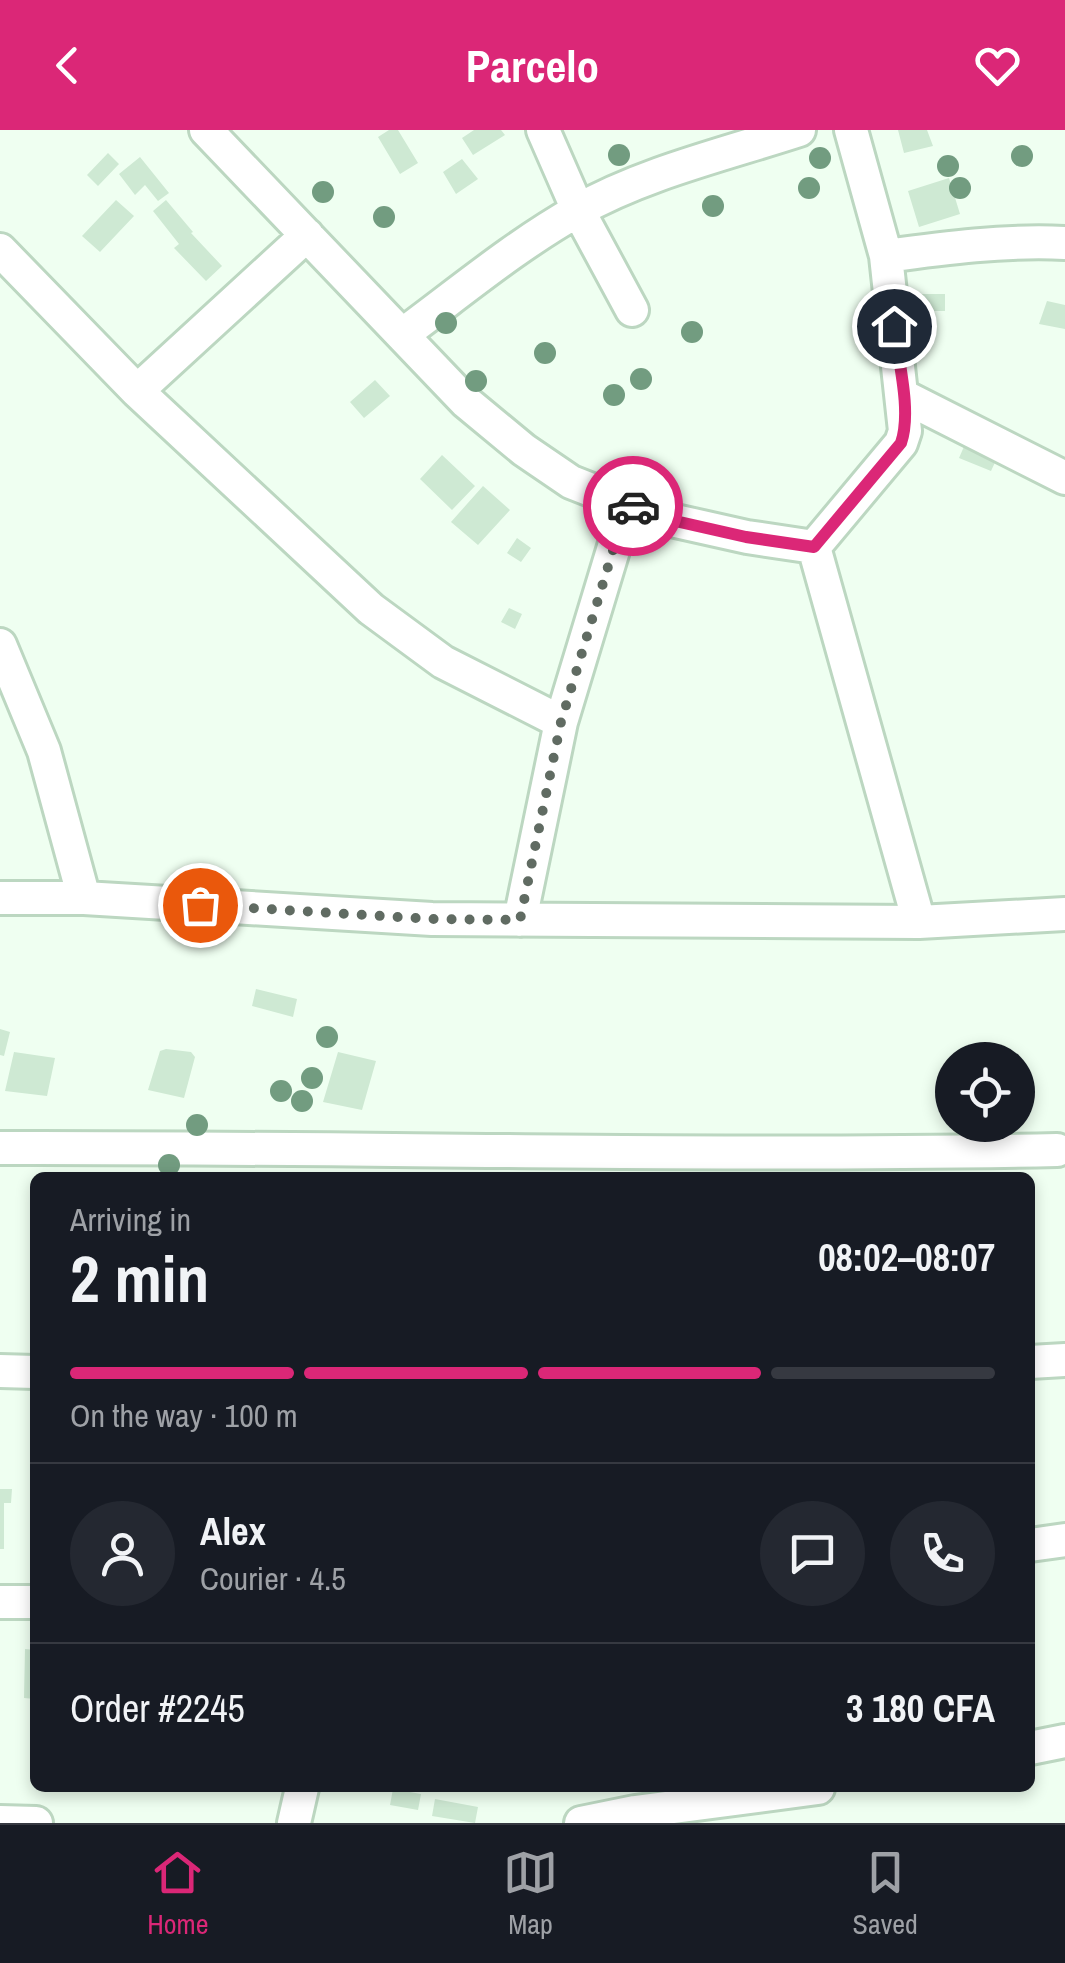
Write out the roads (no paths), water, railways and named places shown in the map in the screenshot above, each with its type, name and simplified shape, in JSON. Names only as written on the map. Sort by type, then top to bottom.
[{"type":"street","points":[[206,130],[466,402],[524,450],[571,482],[662,518],[814,547]]},
{"type":"street","points":[[543,130],[578,210],[632,310]]},
{"type":"street","points":[[402,336],[578,210],[638,184],[799,130]]},
{"type":"street","points":[[814,547],[901,443],[905,431],[886,256],[851,130]]},
{"type":"street","points":[[138,391],[307,236]]},
{"type":"street","points":[[886,256],[968,246],[1065,243]]},
{"type":"street","points":[[0,250],[138,391],[370,609],[443,662],[561,722]]},
{"type":"street","points":[[902,396],[1065,478]]},
{"type":"street","points":[[520,920],[561,722],[627,504]]},
{"type":"street","points":[[814,547],[919,922]]},
{"type":"street","points":[[0,645],[44,751],[84,898]]},
{"type":"street","points":[[0,898],[84,898],[432,919],[919,922],[1065,914]]},
{"type":"street","points":[[0,1148],[888,1154],[1057,1150]]},
{"type":"street","points":[[1035,1362],[1065,1360]]},
{"type":"street","points":[[0,1372],[30,1372]]},
{"type":"street","points":[[1035,1545],[1065,1540]]},
{"type":"street","points":[[0,1602],[30,1602]]},
{"type":"street","points":[[1035,1747],[1065,1741]]},
{"type":"street","points":[[294,1823],[301,1792]]},
{"type":"street","points":[[582,1823],[788,1792]]},
{"type":"street","points":[[0,1822],[36,1823]]}]
